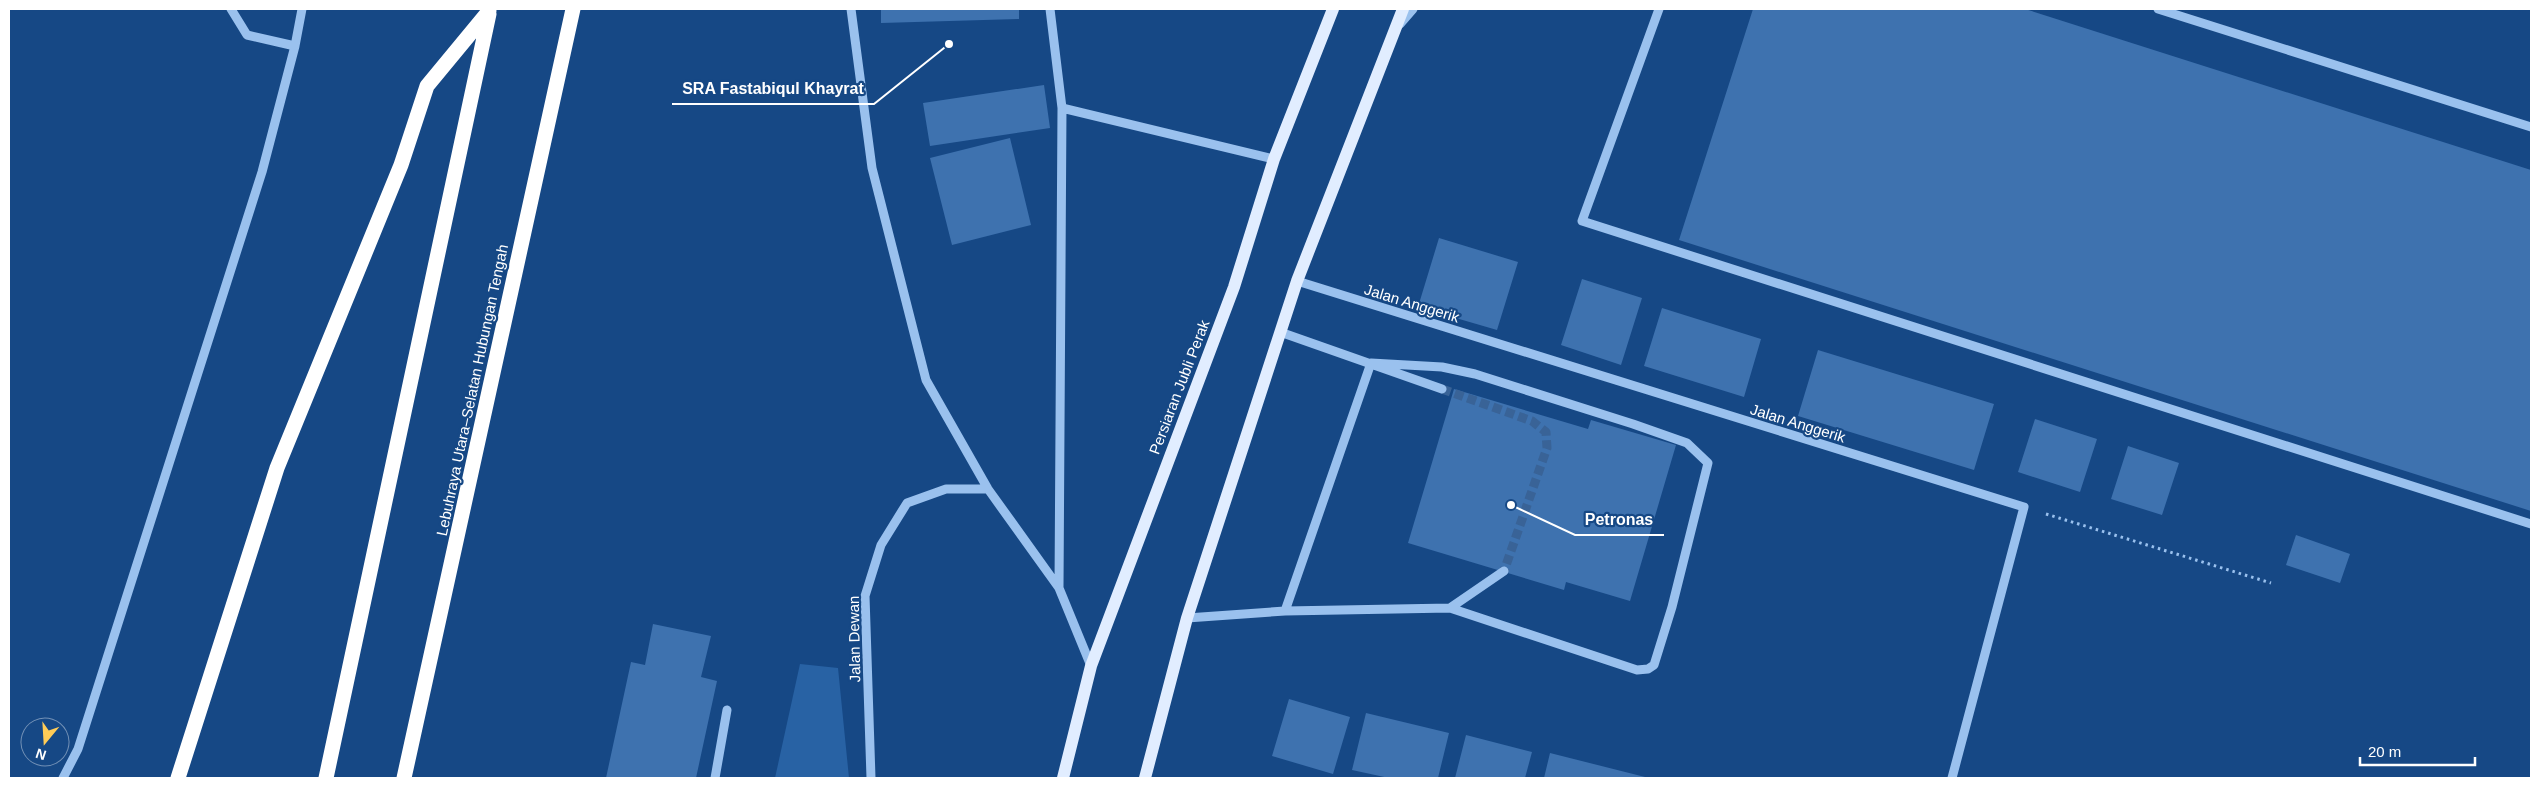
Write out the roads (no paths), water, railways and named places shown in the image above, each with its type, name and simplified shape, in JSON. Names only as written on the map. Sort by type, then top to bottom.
[{"type":"highway","name":"Lebuhraya Utara–Selatan Hubungan Tengah","points":[[404,778],[573,9]]},
{"type":"highway","points":[[178,778],[277,468],[401,165],[427,86],[489,10]]},
{"type":"highway","points":[[326,778],[489,10]]},
{"type":"main road","name":"Persiaran Jubli Perak","points":[[1063,778],[1091,666],[1234,287],[1274,159],[1333,9]]},
{"type":"main road","points":[[1146,778],[1187,618],[1297,281],[1391,34],[1403,9]]},
{"type":"street","points":[[231,9],[247,35],[295,46]]},
{"type":"street","points":[[63,778],[78,749],[262,172],[295,46],[302,9]]},
{"type":"street","points":[[851,9],[872,168],[926,380],[988,489],[1059,588],[1091,666]]},
{"type":"street","points":[[1050,9],[1062,108],[1059,588]]},
{"type":"street","points":[[1391,34],[1412,9]]},
{"type":"street","points":[[1659,9],[1582,221],[2531,524]]},
{"type":"street","points":[[2158,9],[2531,127]]},
{"type":"street","points":[[1062,108],[1274,159]]},
{"type":"street","name":"Jalan Anggerik","points":[[1297,281],[2024,507],[1952,778]]},
{"type":"street","points":[[1280,332],[1442,389]]},
{"type":"street","points":[[1187,618],[1285,611],[1450,608],[1637,670],[1648,669],[1654,665],[1665,634],[1708,463],[1687,443],[1475,374],[1442,367],[1371,363]]},
{"type":"street","points":[[1285,611],[1371,363]]},
{"type":"street","name":"Jalan Dewan","points":[[871,778],[865,596],[881,545],[907,503],[946,489],[988,489]]},
{"type":"street","points":[[1450,608],[1504,571]]},
{"type":"street","points":[[715,778],[727,710]]},
{"type":"tunnel","points":[[1442,389],[1532,421],[1546,432],[1547,448],[1504,571]]},
{"type":"place","name":"SRA Fastabiqul Khayrat","points":[[949,44]]},
{"type":"place","name":"Petronas","points":[[1511,505]]}]
